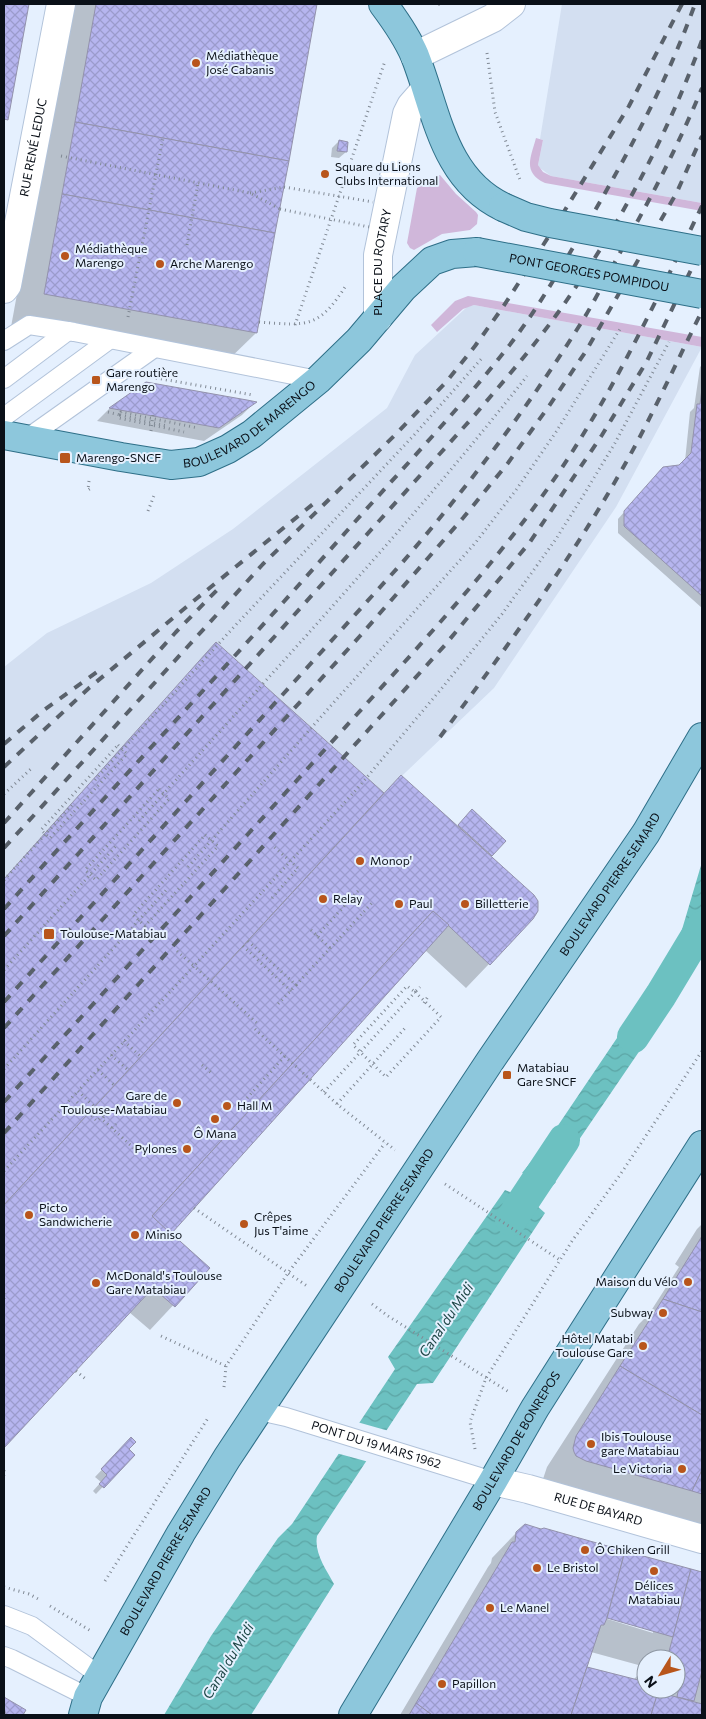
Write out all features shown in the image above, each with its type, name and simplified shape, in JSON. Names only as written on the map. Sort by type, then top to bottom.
[{"type":"main road","points":[[383,4],[415,56],[425,90],[458,169],[472,186],[490,201],[526,216],[550,223],[702,251]]},
{"type":"main road","name":"PLACE DU ROTARY","points":[[378,318],[403,288],[432,261],[452,254],[477,252]]},
{"type":"main road","name":"PONT GEORGES POMPIDOU","points":[[477,252],[702,294]]},
{"type":"main road","name":"BOULEVARD DE MARENGO","points":[[15,437],[171,465],[199,462],[228,449],[252,434],[318,380],[359,340],[378,318]]},
{"type":"main road","name":"BOULEVARD PIERRE SEMARD","points":[[91,1696],[181,1533],[227,1458],[490,1061],[646,833],[702,737]]},
{"type":"main road","name":"BOULEVARD DE BONREPOS","points":[[353,1715],[494,1481],[535,1408],[702,1145]]},
{"type":"street","name":"RUE RENÉ LEDUC","points":[[4,290],[7,286],[61,4]]},
{"type":"street","points":[[415,56],[493,18],[511,4]]},
{"type":"street","name":"PLACE DU ROTARY","points":[[378,318],[378,255],[390,196],[407,114],[411,106],[425,90]]},
{"type":"street","name":"RUE DE BAYARD","points":[[494,1481],[702,1539]]},
{"type":"lane","points":[[4,341],[29,325],[318,380]]},
{"type":"lane","points":[[4,379],[68,331]]},
{"type":"lane","points":[[4,417],[109,340]]},
{"type":"lane","points":[[15,437],[153,349]]},
{"type":"lane","name":"PONT DU 19 MARS 1962","points":[[259,1410],[494,1481]]},
{"type":"lane","points":[[4,1615],[32,1626],[91,1696]]},
{"type":"lane","points":[[4,1656],[91,1696]]},
{"type":"path","points":[[486,49],[495,112],[520,180]]},
{"type":"path","points":[[295,325],[385,59]]},
{"type":"path","points":[[128,317],[163,138]]},
{"type":"path","points":[[69,156],[250,193],[280,210],[369,227]]},
{"type":"path","points":[[187,245],[198,183]]},
{"type":"path","points":[[250,193],[284,187],[373,202]]},
{"type":"path","points":[[259,322],[295,325],[319,319],[336,302]]},
{"type":"path","points":[[188,867],[476,542],[551,440],[620,329]]},
{"type":"path","points":[[4,1171],[358,789],[436,695],[529,577],[556,539],[616,443],[669,342]]},
{"type":"path","points":[[95,780],[484,357]]},
{"type":"path","points":[[139,821],[391,541],[486,429],[527,376]]},
{"type":"path","points":[[152,378],[260,396]]},
{"type":"path","points":[[102,410],[192,433]]},
{"type":"path","points":[[120,416],[121,412],[187,426]]},
{"type":"path","points":[[84,489],[92,490]]},
{"type":"path","points":[[118,746],[123,750],[127,754],[50,838],[46,834],[41,830],[118,746]]},
{"type":"path","points":[[4,794],[33,768]]},
{"type":"path","points":[[159,789],[164,793],[169,799],[96,880],[90,875],[85,870],[159,789]]},
{"type":"path","points":[[4,880],[72,805]]},
{"type":"path","points":[[205,835],[211,840],[218,846],[145,926],[133,915],[205,835]]},
{"type":"path","points":[[272,845],[298,868],[272,898]]},
{"type":"path","points":[[4,970],[116,846]]},
{"type":"path","points":[[4,1068],[168,888]]},
{"type":"path","points":[[317,936],[358,891]]},
{"type":"path","points":[[277,1006],[372,903]]},
{"type":"path","points":[[311,930],[330,948]]},
{"type":"path","points":[[248,941],[296,985]]},
{"type":"path","points":[[243,946],[291,990]]},
{"type":"path","points":[[177,951],[259,1025]]},
{"type":"path","points":[[407,986],[415,992],[424,1003],[441,1017],[386,1077],[353,1046],[407,986]]},
{"type":"path","points":[[324,1092],[420,987],[415,992]]},
{"type":"path","points":[[337,1104],[406,1027]]},
{"type":"path","points":[[255,1029],[337,1104],[400,1154]]},
{"type":"path","points":[[124,1042],[141,1056]]},
{"type":"path","points":[[477,1457],[470,1422],[486,1378],[572,1241],[620,1175],[702,1051]]},
{"type":"path","points":[[111,1055],[128,1070]]},
{"type":"path","points":[[237,1109],[285,1056]]},
{"type":"path","points":[[202,1065],[213,1074]]},
{"type":"path","points":[[98,1070],[114,1085]]},
{"type":"path","points":[[78,1091],[106,1114]]},
{"type":"path","points":[[77,1102],[97,1121],[106,1114]]},
{"type":"path","points":[[106,1114],[102,1119],[140,1154]]},
{"type":"path","points":[[112,1128],[116,1124]]},
{"type":"path","points":[[224,1387],[226,1366],[288,1273],[385,1143]]},
{"type":"path","points":[[442,1182],[560,1260]]},
{"type":"path","points":[[194,1208],[311,1288]]},
{"type":"path","points":[[4,1293],[4,1301]]},
{"type":"path","points":[[372,1304],[512,1394]]},
{"type":"path","points":[[161,1336],[226,1366]]},
{"type":"path","points":[[76,1372],[87,1380]]},
{"type":"path","points":[[105,1581],[208,1418]]},
{"type":"shaded area","points":[[562,4],[702,4],[702,203],[551,176],[540,168],[538,165],[543,140],[540,139]]},
{"type":"shaded area","points":[[536,138],[543,140],[538,165],[543,172],[551,176],[702,203],[702,211],[545,183],[533,174],[531,169],[530,163]]},
{"type":"shaded area","points":[[440,175],[456,194],[476,212],[478,215],[477,224],[470,230],[442,234],[414,250],[407,243],[417,188]]},
{"type":"shaded area","points":[[468,296],[702,337],[702,347],[474,305],[463,309],[437,332],[431,325],[455,301]]},
{"type":"shaded area","points":[[474,305],[702,347],[616,507],[494,688],[384,793],[4,1200],[4,667],[47,633],[151,583],[233,529],[387,408],[415,355],[467,307]]},
{"type":"water","points":[[702,862],[702,958],[671,1006],[661,995],[647,991],[678,943]]},
{"type":"water","points":[[644,998],[658,1000],[666,1012],[553,1178],[556,1182],[549,1190],[540,1177],[522,1173],[530,1163],[532,1164]]},
{"type":"water","points":[[522,1178],[535,1183],[543,1194],[536,1205],[545,1213],[433,1383],[417,1384],[317,1536],[319,1555],[334,1584],[251,1715],[164,1715],[211,1636],[278,1538],[292,1524],[395,1369],[388,1357],[505,1190],[513,1193]]},
{"type":"pier","points":[[357,1422],[389,1431],[369,1462],[336,1453]]},
{"type":"building","points":[[4,4],[29,4],[8,120],[4,119]]},
{"type":"building","name":"Médiathèque José Cabanis","points":[[96,4],[317,4],[289,161],[75,122]]},
{"type":"building","name":"Arche Marengo","points":[[75,122],[289,161],[275,233],[62,194]]},
{"type":"building","points":[[339,140],[348,142],[347,152],[337,151]]},
{"type":"building","name":"Arche Marengo","points":[[62,194],[275,233],[257,333],[44,294]]},
{"type":"building","points":[[146,382],[257,402],[219,428],[109,408]]},
{"type":"building","points":[[702,389],[702,596],[624,526],[624,511],[663,467],[679,465],[691,453],[697,404],[700,404]]},
{"type":"building","points":[[216,642],[384,793],[4,1205],[4,879]]},
{"type":"building","name":"Gare de Toulouse-Matabiau","points":[[401,775],[534,895],[538,901],[538,911],[533,919],[490,965],[433,911],[152,1216],[210,1268],[175,1307],[153,1288],[4,1448],[4,1205]]},
{"type":"building","points":[[472,809],[506,841],[492,856],[458,825]]},
{"type":"building","points":[[433,911],[449,925],[171,1234],[152,1216]]},
{"type":"building","name":"Maison du Vélo","points":[[702,1236],[702,1312],[663,1299]]},
{"type":"building","points":[[663,1299],[702,1312],[702,1415],[620,1366]]},
{"type":"building","points":[[620,1366],[702,1415],[702,1470],[692,1491],[586,1461],[576,1456],[573,1448],[576,1436]]},
{"type":"building","points":[[131,1437],[136,1442],[129,1449],[135,1455],[104,1488],[99,1484],[107,1475],[101,1469]]},
{"type":"building","points":[[702,1470],[702,1494],[692,1491]]},
{"type":"building","points":[[525,1524],[625,1551],[607,1618],[604,1625],[601,1625],[571,1715],[432,1715],[416,1703],[512,1542],[515,1542],[516,1532]]},
{"type":"building","points":[[625,1551],[691,1569],[673,1637],[607,1618]]},
{"type":"building","points":[[691,1569],[702,1572],[702,1671],[694,1701],[686,1699],[686,1649],[670,1649]]},
{"type":"building","points":[[587,1667],[636,1679],[636,1699],[656,1699],[651,1715],[571,1715]]},
{"type":"building","points":[[4,1697],[26,1710],[23,1715],[6,1715]]},
{"type":"building","points":[[656,1699],[684,1699],[702,1704],[702,1715],[651,1715]]},
{"type":"building","points":[[416,1703],[432,1715],[409,1715]]},
{"type":"waterway","name":"Canal du Midi","points":[[633,1037],[702,927]]},
{"type":"waterway","name":"Canal du Midi","points":[[511,1220],[564,1140]]},
{"type":"railway","points":[[4,848],[263,564],[396,434],[447,381],[503,307],[549,236],[629,106],[682,4]]},
{"type":"railway","points":[[4,909],[428,442],[508,347],[549,288],[617,172],[659,90],[695,4]]},
{"type":"railway","points":[[4,936],[473,417],[537,340],[579,283],[639,182],[673,111],[702,40]]},
{"type":"railway","points":[[4,1002],[401,564],[493,451],[536,392],[588,311],[664,171],[702,88]]},
{"type":"railway","points":[[4,1028],[360,636],[463,518],[508,463],[586,351],[677,192],[702,136]]},
{"type":"railway","points":[[4,1102],[410,656],[478,579],[521,525],[579,441],[613,384],[702,206]]},
{"type":"railway","points":[[4,1133],[445,645],[530,542],[602,435],[647,361],[702,247]]},
{"type":"railway","points":[[440,737],[534,608],[600,508],[642,433],[702,311]]},
{"type":"railway","points":[[4,767],[89,688],[318,500]]},
{"type":"railway","points":[[4,823],[176,632],[218,589]]},
{"type":"railway","points":[[4,744],[44,710],[101,669]]},
{"type":"place","name":"Médiathèque José Cabanis","points":[[196,63]]},
{"type":"place","name":"Square du Lions Clubs International","points":[[325,174]]},
{"type":"place","name":"Médiathèque Marengo","points":[[65,256]]},
{"type":"place","name":"Arche Marengo","points":[[160,264]]},
{"type":"place","name":"Gare routière Marengo","points":[[96,380]]},
{"type":"place","name":"Marengo-SNCF","points":[[65,458]]},
{"type":"place","name":"Monop'","points":[[360,861]]},
{"type":"place","name":"Relay","points":[[323,899]]},
{"type":"place","name":"Paul","points":[[399,904]]},
{"type":"place","name":"Billetterie","points":[[465,904]]},
{"type":"place","name":"Toulouse-Matabiau","points":[[49,934]]},
{"type":"place","name":"Matabiau Gare SNCF","points":[[507,1075]]},
{"type":"place","name":"Gare de Toulouse-Matabiau","points":[[177,1103]]},
{"type":"place","name":"Hall M","points":[[227,1106]]},
{"type":"place","name":"Ô Mana","points":[[215,1119]]},
{"type":"place","name":"Pylones","points":[[187,1149]]},
{"type":"place","name":"Picto Sandwicherie","points":[[29,1215]]},
{"type":"place","name":"Crêpes Jus T'aime","points":[[244,1224]]},
{"type":"place","name":"Miniso","points":[[135,1235]]},
{"type":"place","name":"Maison du Vélo","points":[[688,1282]]},
{"type":"place","name":"McDonald's Toulouse Gare Matabiau","points":[[96,1283]]},
{"type":"place","name":"Subway","points":[[663,1313]]},
{"type":"place","name":"Hôtel Matabi Toulouse Gare","points":[[643,1346]]},
{"type":"place","name":"Ibis Toulouse gare Matabiau","points":[[591,1444]]},
{"type":"place","name":"Le Victoria","points":[[682,1469]]},
{"type":"place","name":"Ô Chiken Grill","points":[[585,1550]]},
{"type":"place","name":"Le Bristol","points":[[537,1568]]},
{"type":"place","name":"Délices Matabiau","points":[[654,1571]]},
{"type":"place","name":"Le Manel","points":[[490,1608]]},
{"type":"place","name":"Papillon","points":[[442,1684]]}]
